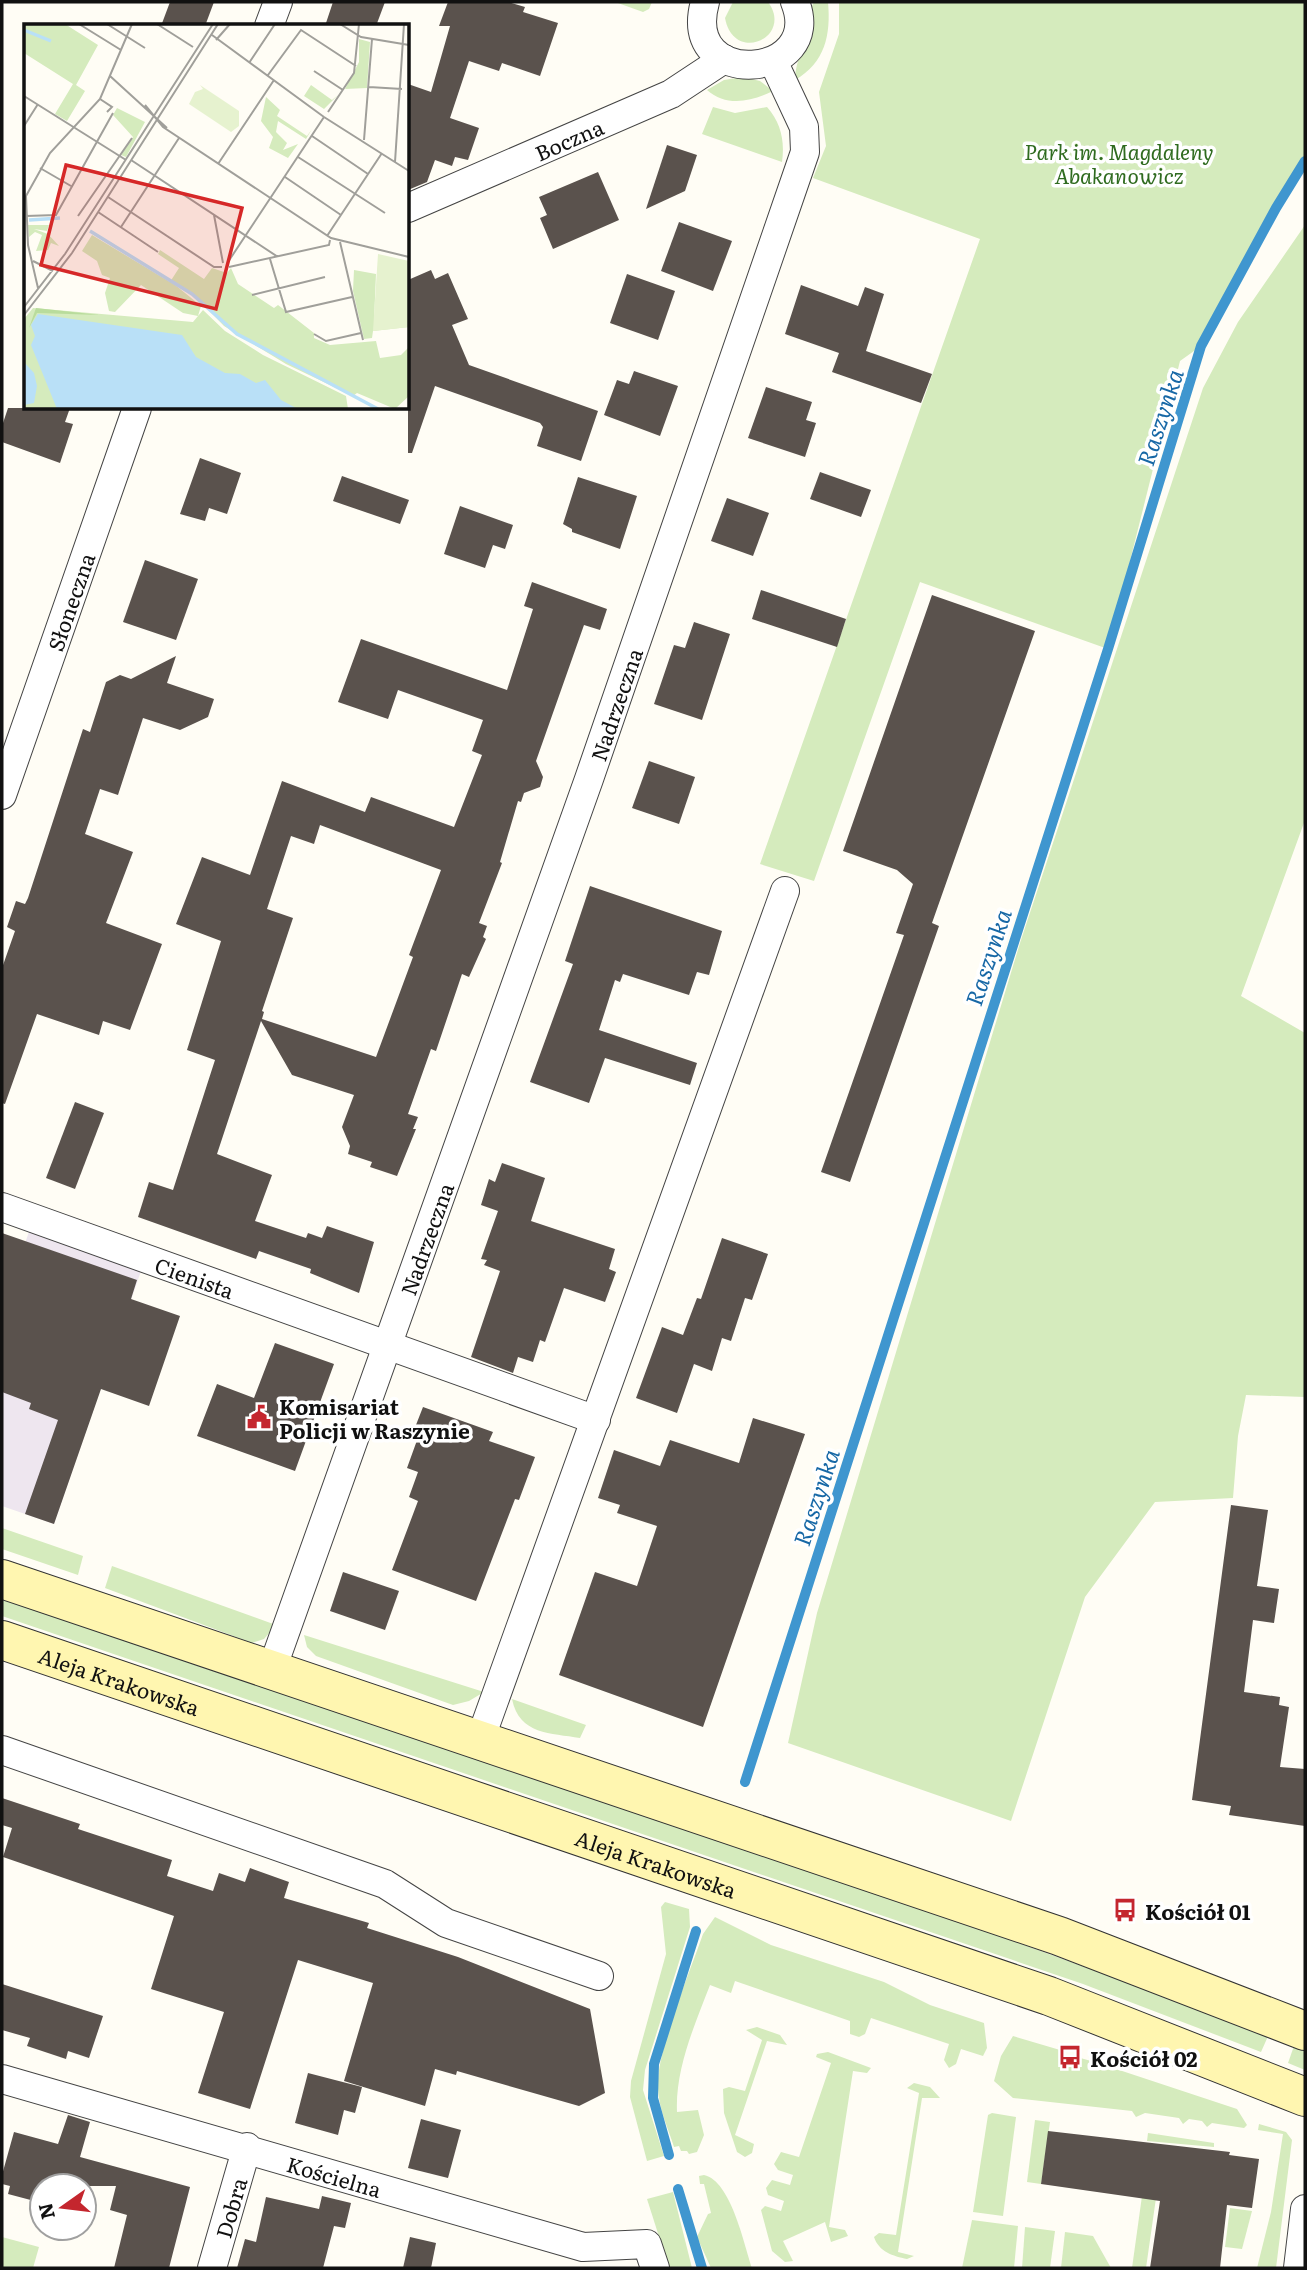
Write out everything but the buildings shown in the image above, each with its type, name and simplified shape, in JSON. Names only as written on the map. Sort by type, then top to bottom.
[{"type":"main road","points":[[2,1578],[1059,1936],[1305,2031]]},
{"type":"main road","name":"Aleja Krakowska","points":[[2,1640],[1060,2000],[1305,2097]]},
{"type":"street","points":[[270,24],[278,2]]},
{"type":"street","points":[[703,2],[705,35],[724,59],[749,67],[773,61],[786,51],[794,38],[798,23],[795,2]]},
{"type":"street","name":"Boczna","points":[[410,207],[671,94],[724,59]]},
{"type":"street","name":"Nadrzeczna","points":[[272,1669],[589,779],[806,152],[804,127],[773,61]]},
{"type":"street","name":"Słoneczna","points":[[2,795],[135,410]]},
{"type":"street","points":[[480,1740],[785,891]]},
{"type":"street","name":"Cienista","points":[[2,1207],[386,1346]]},
{"type":"street","points":[[386,1346],[596,1420]]},
{"type":"street","points":[[2,1750],[385,1884],[446,1923],[599,1976]]},
{"type":"street","name":"Kościelna","points":[[2,2079],[247,2147],[583,2247],[648,2244],[655,2268]]},
{"type":"street","name":"Dobra","points":[[212,2268],[247,2147]]},
{"type":"street","points":[[1298,2268],[1305,2209]]},
{"type":"shaded area","points":[[30,1229],[142,1268],[54,1524],[2,1506],[2,1309]]},
{"type":"green space","points":[[615,2],[652,2],[649,9],[643,12]]},
{"type":"green space","points":[[733,2],[768,2],[774,15],[774,26],[768,35],[760,41],[749,43],[739,40],[730,32],[725,18]]},
{"type":"green space","points":[[814,2],[828,2],[827,37],[819,57],[795,80],[797,65],[810,30]]},
{"type":"green space","name":"Park im. Magdaleny Abakanowicz","points":[[839,2],[1305,2],[1305,159],[1201,346],[1180,361],[1108,649],[920,582],[814,881],[760,864],[980,239],[813,178],[826,146],[819,92],[839,34]]},
{"type":"green space","points":[[743,77],[760,81],[773,91],[756,98],[730,101],[707,90],[724,80]]},
{"type":"green space","points":[[713,107],[735,113],[767,107],[776,119],[781,133],[782,162],[702,134]]},
{"type":"green space","points":[[1305,225],[1305,820],[1241,996],[1305,1033],[1305,1397],[1246,1395],[1238,1436],[1233,1498],[1155,1502],[1085,1597],[1011,1821],[788,1743],[817,1613],[1020,943],[1203,388],[1238,322]]},
{"type":"green space","points":[[2,1528],[83,1556],[78,1575],[2,1549]]},
{"type":"green space","points":[[112,1566],[276,1625],[264,1639],[252,1643],[105,1588]]},
{"type":"green space","points":[[2,1596],[997,1935],[1269,2034],[1261,2052],[1083,1984],[2,1616]]},
{"type":"green space","points":[[304,1635],[484,1692],[469,1701],[453,1705],[316,1656],[307,1647]]},
{"type":"green space","points":[[512,1699],[586,1725],[580,1738],[538,1730],[522,1720]]},
{"type":"green space","points":[[665,1902],[689,1909],[690,1927],[645,2070],[643,2090],[664,2156],[647,2161],[630,2097],[631,2081],[666,1954],[661,1907]]},
{"type":"green space","points":[[715,1917],[771,1945],[884,1982],[930,2005],[984,2023],[987,2048],[983,2056],[961,2049],[956,2064],[949,2068],[944,2060],[949,2044],[871,2018],[865,2034],[859,2037],[850,2034],[850,2021],[735,1981],[731,1993],[710,1985],[687,2047],[677,2096],[677,2112],[698,2110],[704,2135],[697,2152],[689,2154],[687,2151],[681,2151],[679,2146],[674,2147],[662,2111],[658,2089],[659,2074],[667,2035],[682,1991],[703,1934]]},
{"type":"green space","points":[[757,2027],[780,2035],[787,2045],[767,2041],[735,2135],[754,2144],[752,2153],[745,2157],[737,2152],[724,2113],[723,2089],[729,2087],[745,2091],[762,2040],[746,2030]]},
{"type":"green space","points":[[1013,2036],[1060,2050],[1059,2057],[1075,2062],[1077,2057],[1098,2063],[1237,2109],[1247,2125],[1244,2128],[1212,2123],[1207,2127],[1202,2121],[1189,2119],[1183,2124],[1179,2118],[1145,2113],[1136,2117],[1132,2111],[1013,2098],[994,2081],[1001,2056]]},
{"type":"green space","points":[[1294,2046],[1305,2051],[1305,2070],[1288,2063]]},
{"type":"green space","points":[[828,2052],[871,2068],[867,2073],[853,2071],[829,2227],[845,2230],[848,2236],[831,2242],[825,2222],[783,2241],[793,2261],[785,2262],[772,2251],[761,2210],[765,2206],[781,2211],[784,2201],[768,2195],[766,2188],[772,2180],[790,2185],[793,2175],[778,2170],[774,2164],[781,2152],[799,2157],[831,2063],[816,2057],[817,2054]]},
{"type":"green space","points":[[914,2083],[930,2087],[940,2098],[922,2098],[898,2252],[914,2256],[907,2259],[883,2250],[874,2237],[879,2233],[896,2235],[919,2093],[907,2088]]},
{"type":"green space","points":[[992,2113],[1016,2117],[1003,2216],[973,2212],[988,2115]]},
{"type":"green space","points":[[1035,2120],[1050,2122],[1041,2184],[1027,2182]]},
{"type":"green space","points":[[1259,2124],[1286,2132],[1292,2140],[1276,2268],[1257,2268],[1271,2212],[1283,2134],[1258,2130]]},
{"type":"green space","points":[[1148,2133],[1214,2143],[1214,2147],[1147,2141]]},
{"type":"green space","points":[[704,2175],[722,2189],[729,2201],[752,2268],[711,2268],[697,2237],[711,2213],[704,2184],[700,2184],[699,2176]]},
{"type":"green space","points":[[673,2192],[692,2268],[669,2268],[647,2199]]},
{"type":"green space","points":[[1142,2196],[1156,2198],[1146,2268],[1132,2268]]},
{"type":"green space","points":[[1230,2208],[1252,2211],[1242,2249],[1225,2247]]},
{"type":"green space","points":[[972,2220],[1018,2226],[1014,2268],[962,2268]]},
{"type":"green space","points":[[1025,2227],[1055,2231],[1050,2268],[1022,2268]]},
{"type":"green space","points":[[1065,2232],[1093,2236],[1111,2268],[1061,2268]]},
{"type":"green space","points":[[2,2237],[39,2247],[33,2268],[2,2268]]},
{"type":"waterway","name":"Raszynka","points":[[745,1782],[1108,649],[1201,346],[1276,208],[1305,161]]},
{"type":"waterway","name":"Raszynka","points":[[669,2155],[653,2098],[654,2064],[696,1931]]},
{"type":"waterway","name":"Raszynka","points":[[678,2189],[702,2268]]},
{"type":"place","name":"Komisariat Policji w Raszynie","points":[[259,1417]]},
{"type":"place","name":"Kościół 01","points":[[1125,1910]]},
{"type":"place","name":"Kościół 02","points":[[1070,2057]]}]
